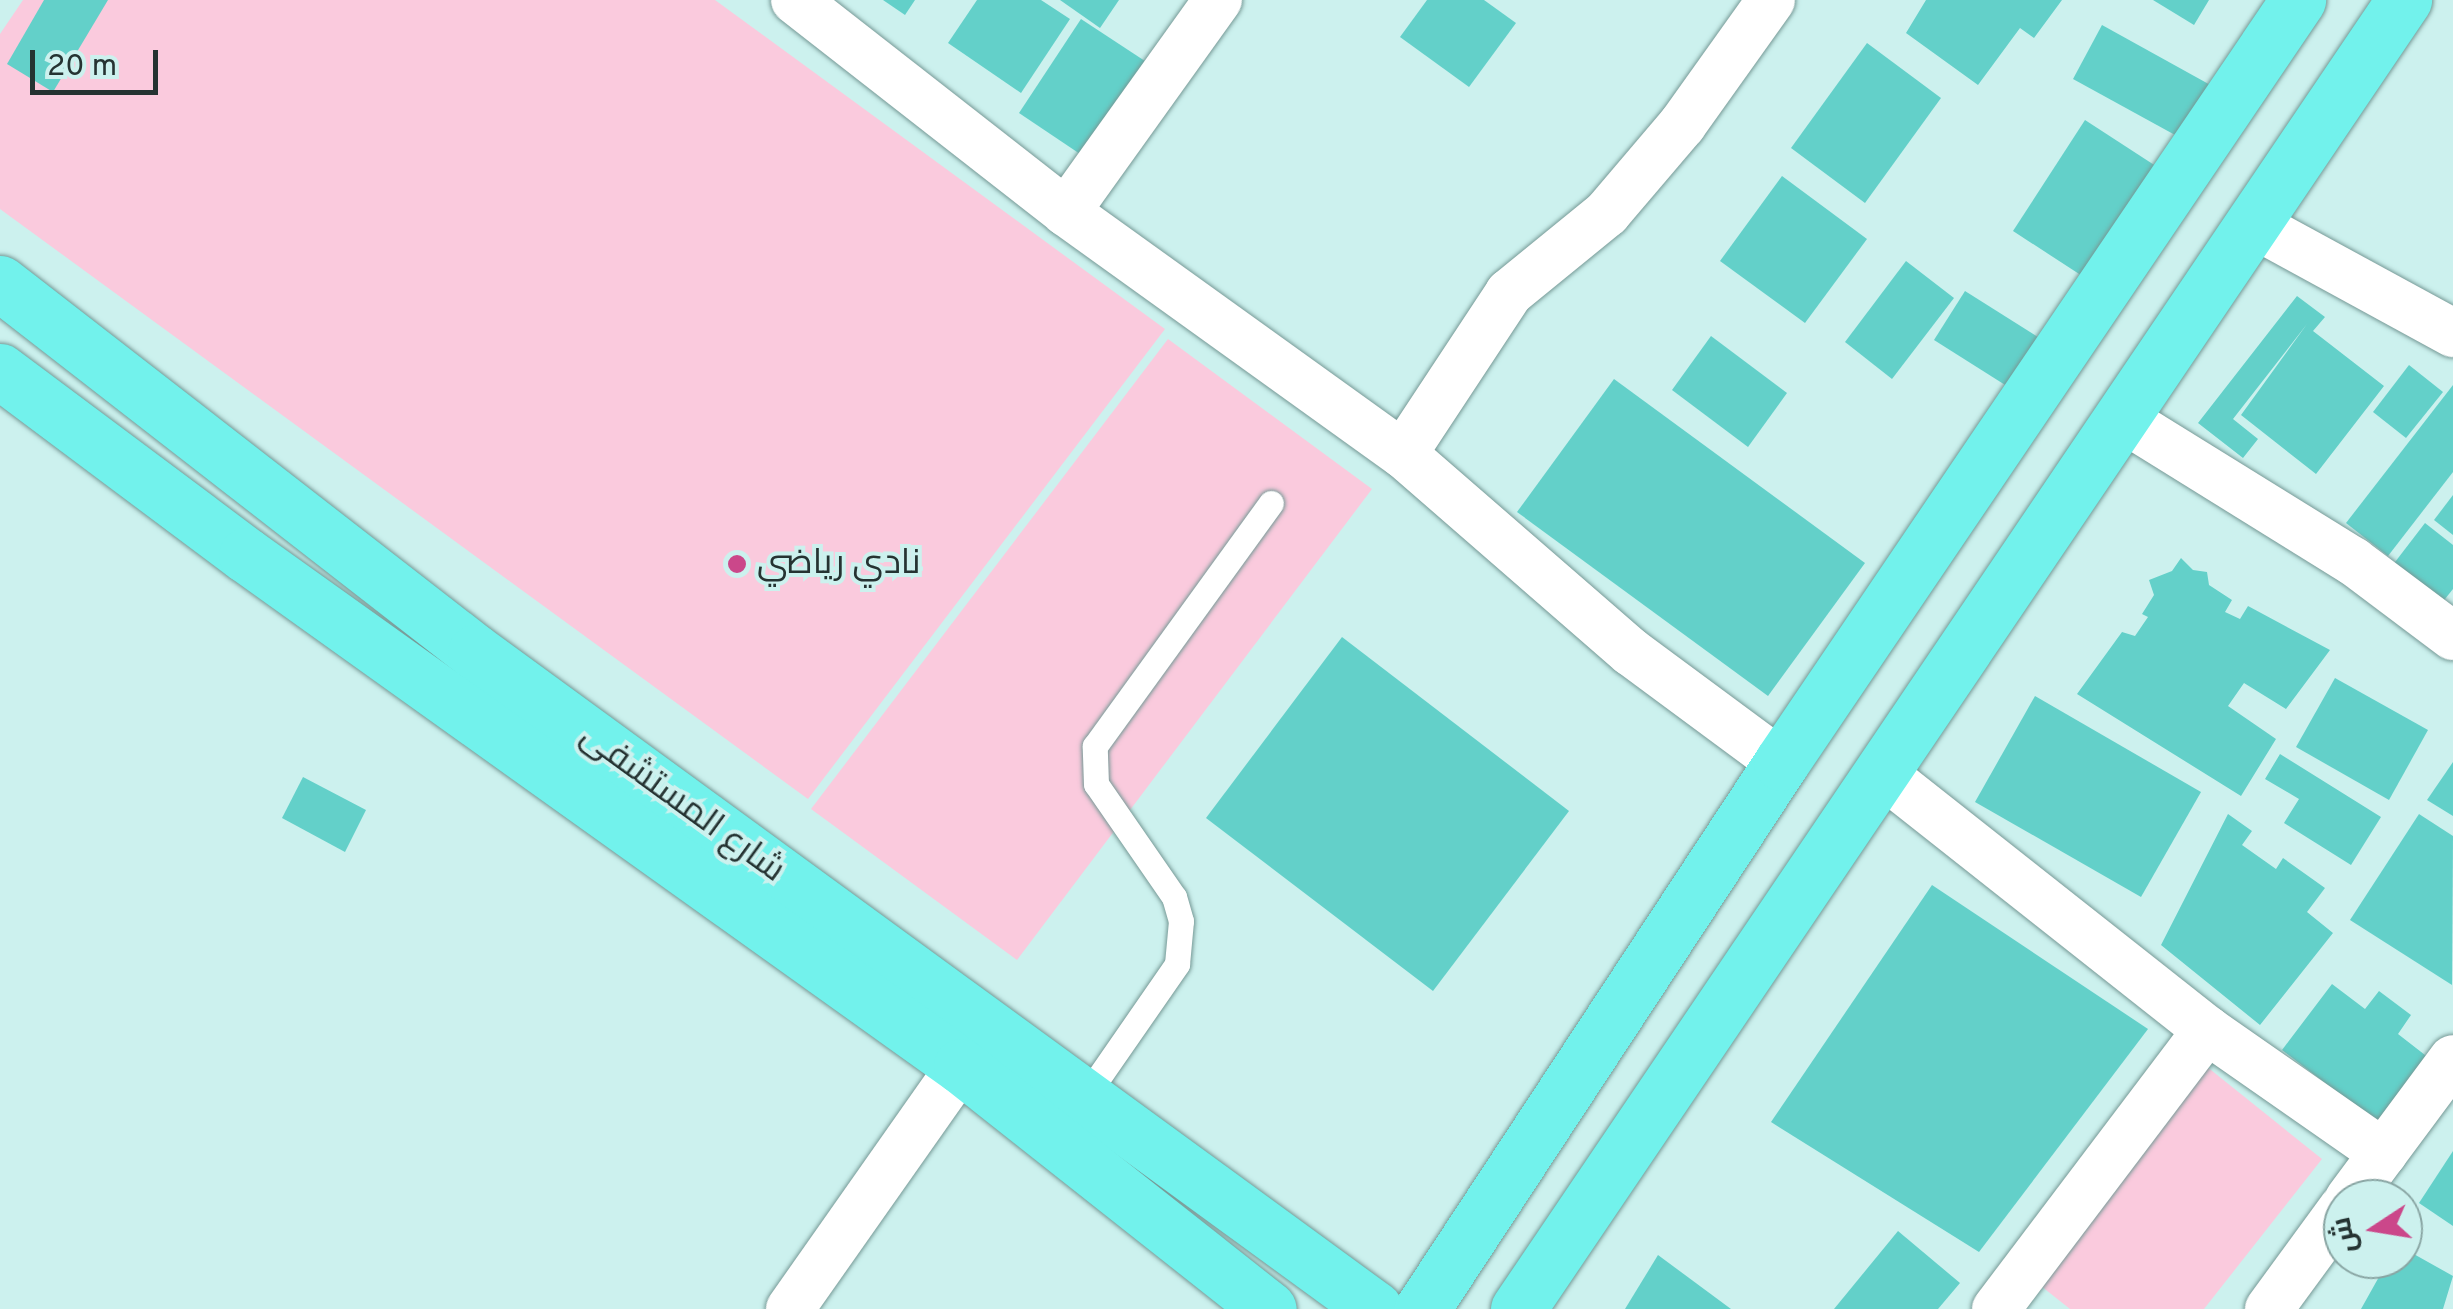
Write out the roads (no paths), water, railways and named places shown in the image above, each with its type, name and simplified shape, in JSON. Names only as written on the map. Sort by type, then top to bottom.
[{"type":"main road","points":[[1422,1309],[1782,762],[2298,0]]},
{"type":"main road","points":[[1518,1309],[2404,0]]},
{"type":"main road","name":"شارع المستشفى","points":[[0,283],[474,652],[1376,1309]]},
{"type":"main road","name":"شارع المستشفى","points":[[0,371],[262,566],[962,1066],[1269,1309]]},
{"type":"street","points":[[795,0],[1066,212],[1403,454],[1631,652],[1782,762]]},
{"type":"street","points":[[1066,212],[1218,0]]},
{"type":"street","points":[[1403,454],[1509,293],[1606,213],[1682,125],[1770,0]]},
{"type":"street","points":[[2254,224],[2453,333]]},
{"type":"street","points":[[2122,418],[2353,561],[2453,636]]},
{"type":"street","points":[[1882,774],[2208,1030],[2383,1153]]},
{"type":"street","points":[[2010,1304],[2208,1030]]},
{"type":"street","points":[[2364,1179],[2453,1060]]},
{"type":"street","points":[[790,1309],[962,1066]]},
{"type":"street","points":[[2269,1309],[2323,1235]]},
{"type":"lane","points":[[1085,1097],[1177,964],[1181,921],[1174,897],[1096,784],[1096,746],[1271,503]]},
{"type":"place","name":"نادي رياضي","points":[[737,564]]}]
